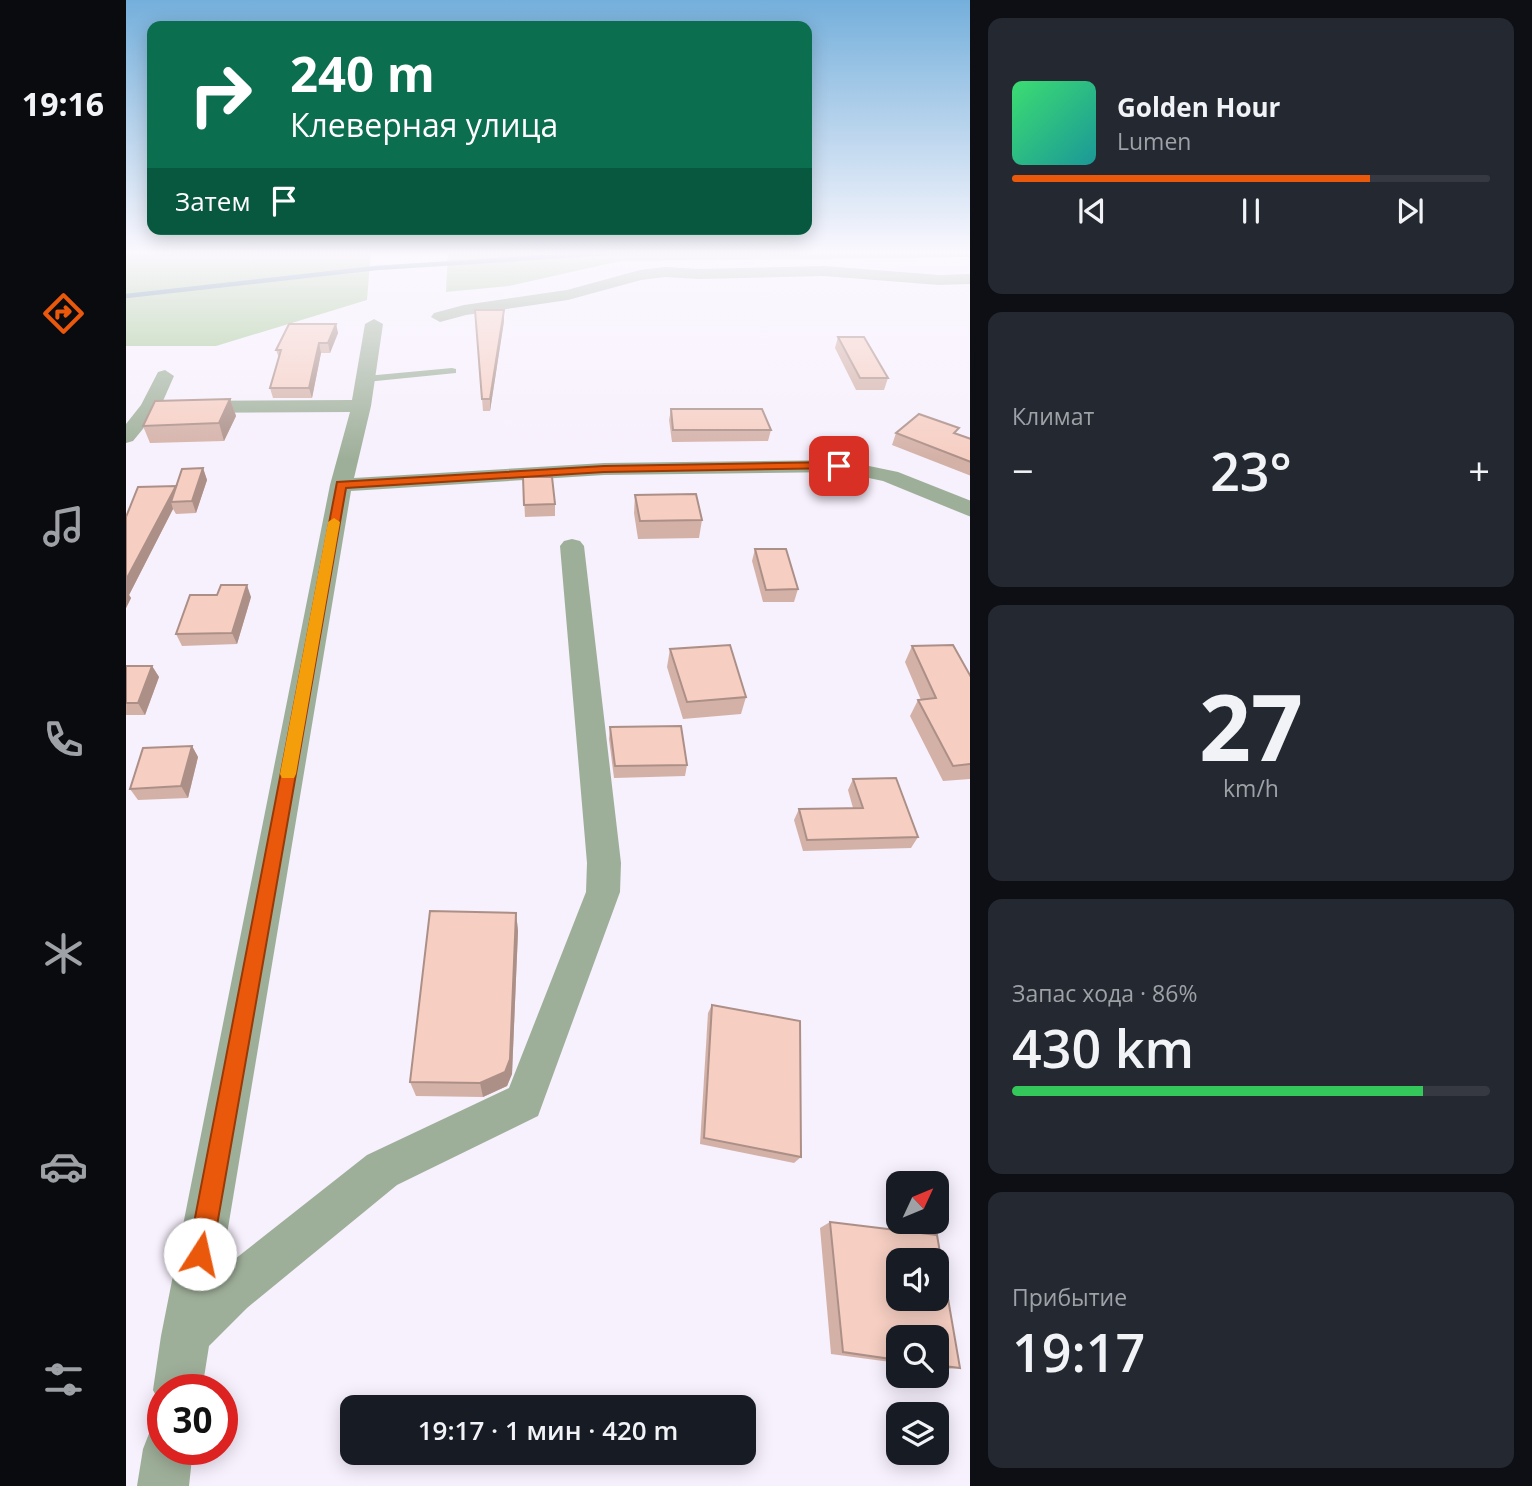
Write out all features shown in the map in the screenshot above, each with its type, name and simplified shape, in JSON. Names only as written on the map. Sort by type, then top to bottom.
[{"type":"street","points":[[179,1374],[341,485],[363,392],[374,324]]},
{"type":"street","points":[[126,437],[150,407],[164,376]]},
{"type":"street","points":[[150,407],[363,392]]},
{"type":"street","points":[[341,485],[604,469],[839,466],[864,467],[970,510]]},
{"type":"street","points":[[185,1336],[231,1292],[383,1170],[524,1102],[603,892],[604,863],[572,546]]},
{"type":"street","points":[[163,1486],[166,1465]]},
{"type":"lane","points":[[363,392],[452,371]]},
{"type":"green space","points":[[126,320],[300,320],[216,346],[126,346]]},
{"type":"building","points":[[476,320],[502,320],[490,399],[482,399]]},
{"type":"building","points":[[289,324],[336,324],[328,343],[319,343],[309,388],[270,388],[281,350],[276,350]]},
{"type":"building","points":[[838,337],[864,337],[888,378],[860,378]]},
{"type":"building","points":[[230,399],[219,423],[143,426],[155,401]]},
{"type":"building","points":[[671,409],[762,409],[771,430],[673,430]]},
{"type":"building","points":[[919,414],[959,428],[954,433],[970,439],[970,462],[896,433]]},
{"type":"building","points":[[203,468],[192,501],[171,502],[182,469]]},
{"type":"building","points":[[523,477],[552,477],[555,504],[524,505]]},
{"type":"building","points":[[176,486],[126,580],[126,517],[138,487]]},
{"type":"building","points":[[696,494],[702,520],[640,521],[635,495]]},
{"type":"building","points":[[755,549],[786,549],[798,589],[766,590]]},
{"type":"building","points":[[221,585],[247,585],[232,633],[176,634],[190,595],[217,595]]},
{"type":"building","points":[[730,645],[746,697],[687,702],[670,649]]},
{"type":"building","points":[[953,645],[970,675],[970,764],[953,766],[918,700],[936,698],[912,646]]},
{"type":"building","points":[[126,666],[152,666],[138,703],[126,703]]},
{"type":"building","points":[[681,726],[687,765],[615,766],[610,727]]},
{"type":"building","points":[[192,746],[181,786],[130,789],[143,748]]},
{"type":"building","points":[[896,778],[918,837],[807,840],[799,809],[863,808],[853,779]]},
{"type":"building","points":[[430,911],[516,913],[510,1059],[505,1072],[480,1083],[410,1082]]},
{"type":"building","points":[[712,1005],[800,1021],[801,1157],[704,1138]]},
{"type":"building","points":[[830,1222],[886,1229],[886,1234],[937,1235],[939,1248],[886,1248],[886,1311],[949,1311],[949,1304],[960,1368],[949,1367],[949,1325],[886,1325],[886,1358],[843,1352]]},
{"type":"slow traffic","points":[[288,774],[334,522]]},
{"type":"route","points":[[200,1254],[341,485],[604,469],[839,466]]}]
